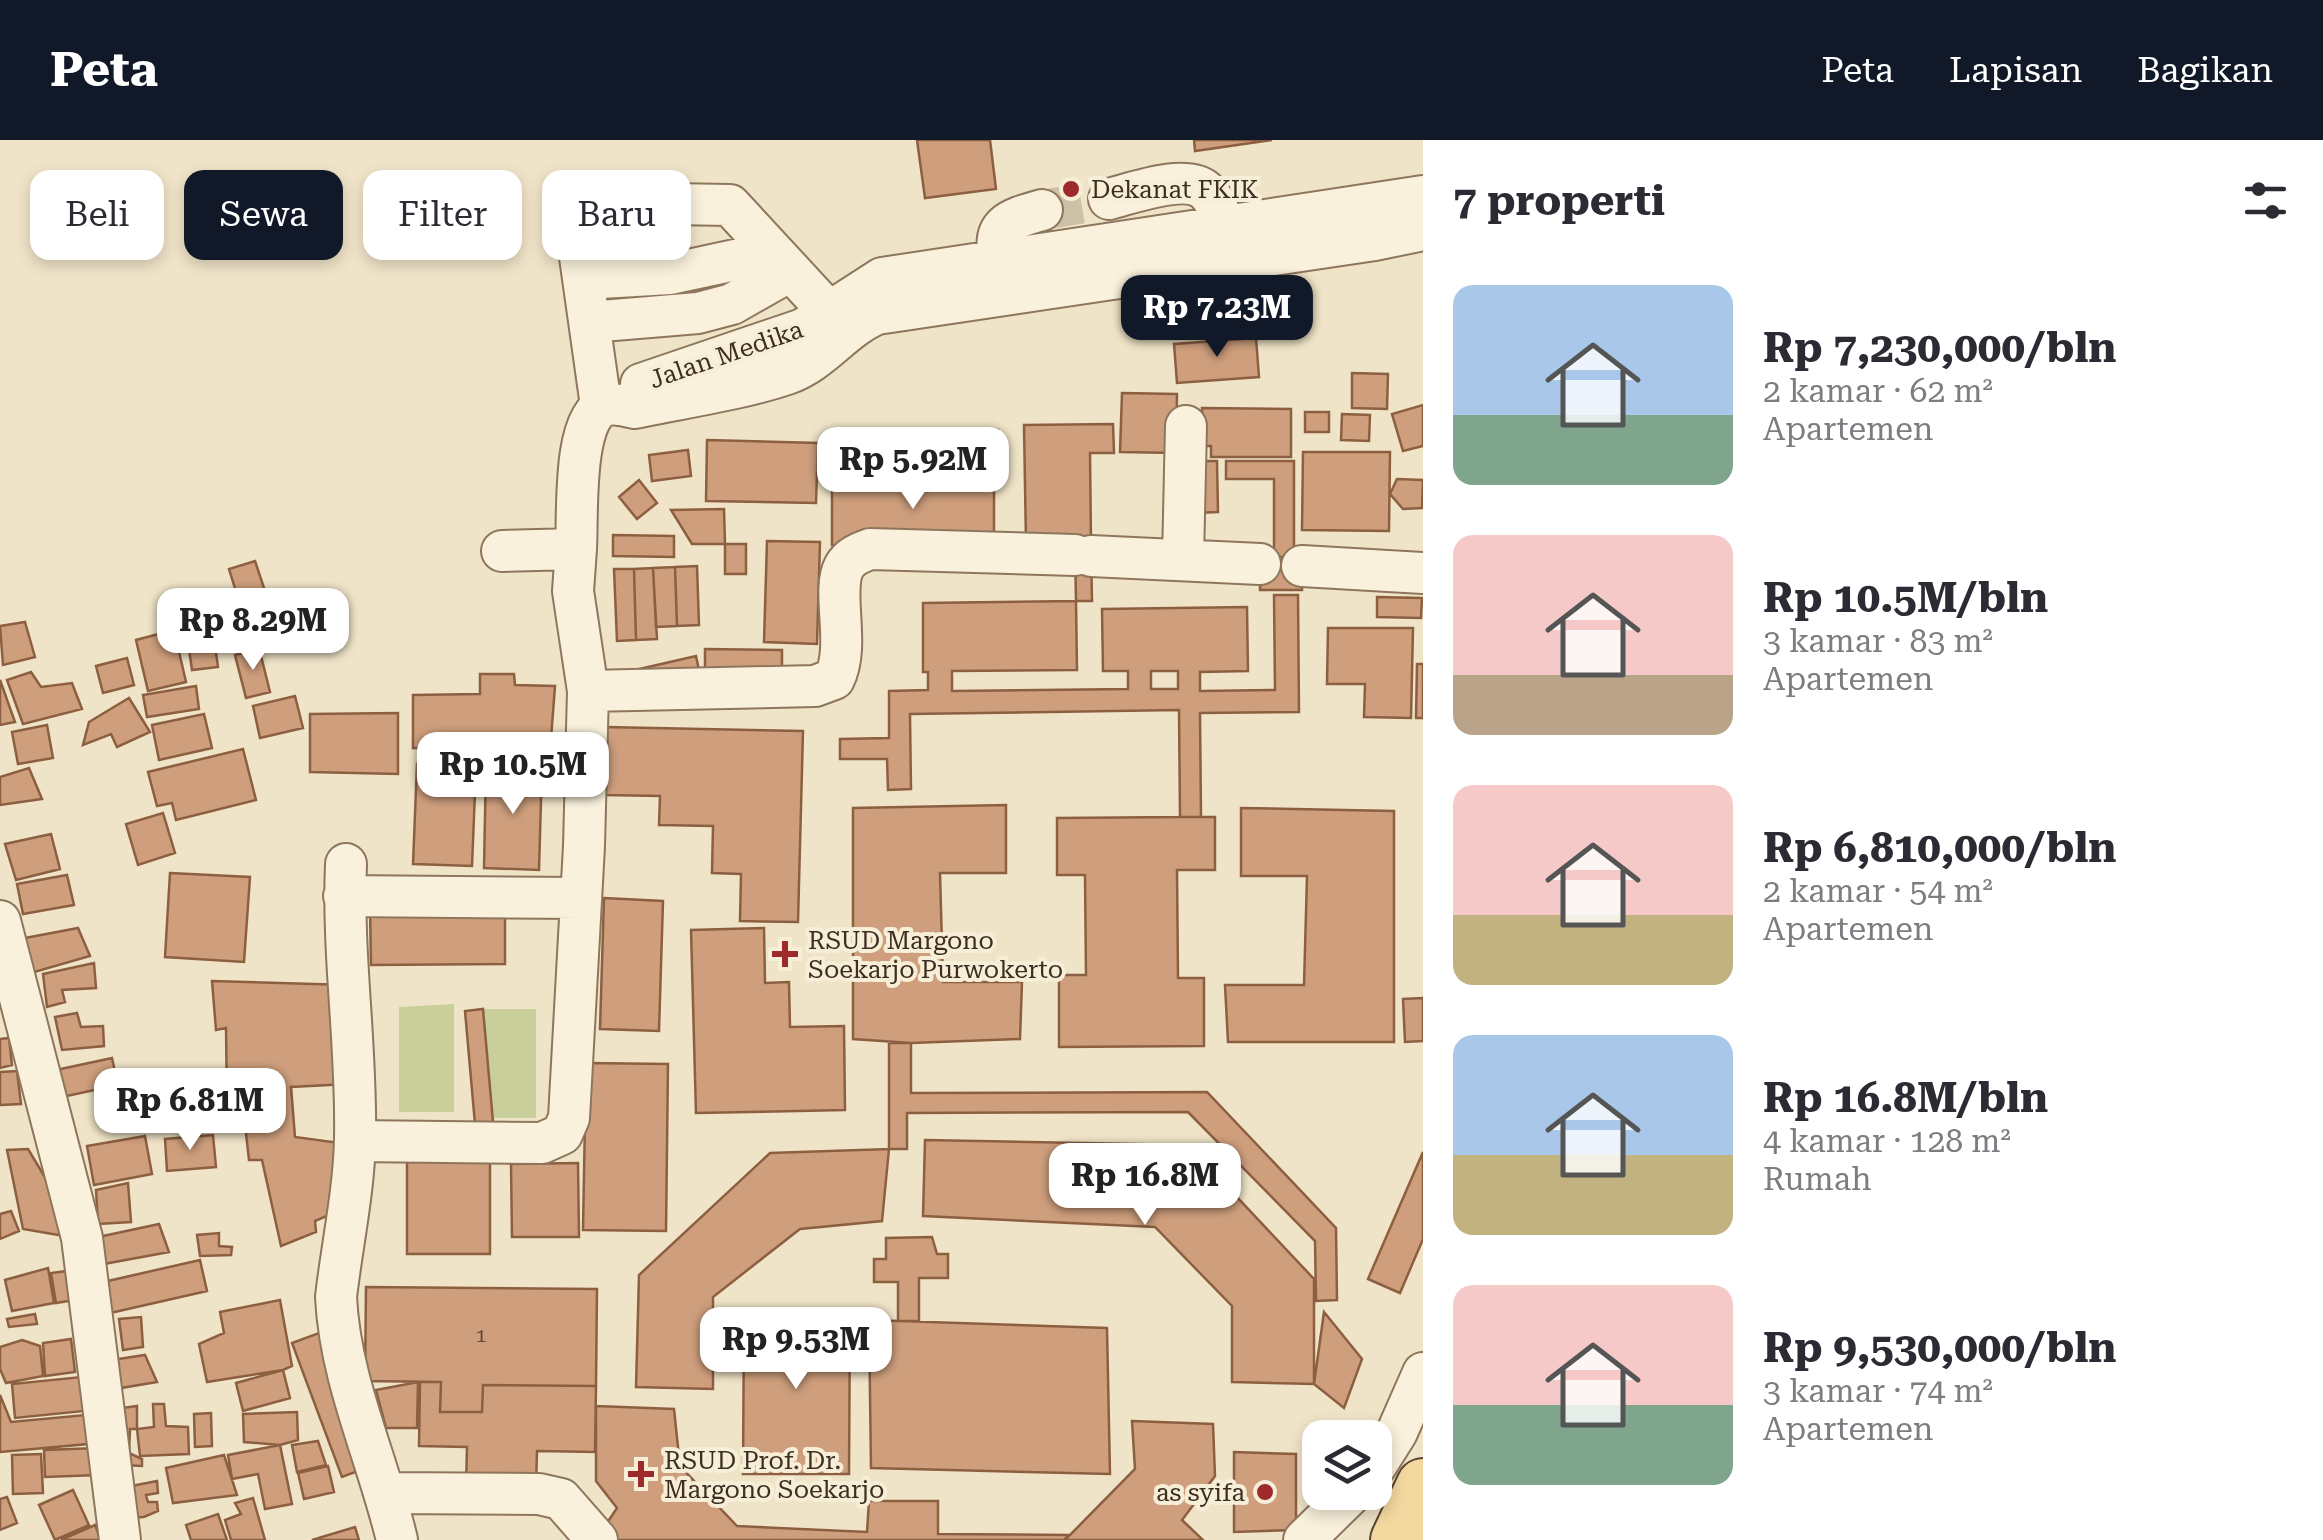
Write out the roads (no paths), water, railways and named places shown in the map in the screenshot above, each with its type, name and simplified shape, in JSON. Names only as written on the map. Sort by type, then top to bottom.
[{"type":"main road","points":[[1397,1540],[1423,1485]]},
{"type":"street","points":[[1109,198],[1175,183],[1196,184],[1215,202],[1225,227]]},
{"type":"street","name":"Jalan Medika","points":[[836,322],[882,278],[1423,196]]},
{"type":"street","points":[[355,1141],[542,1142],[562,1134],[569,1118],[588,691],[573,591],[582,437],[590,418],[608,405],[583,278],[580,228],[592,213],[611,203],[730,205],[836,322]]},
{"type":"street","points":[[1000,261],[996,237],[1000,230],[1020,216],[1042,210]]},
{"type":"street","name":"Jalan Medika","points":[[608,405],[628,388],[803,329],[860,321],[896,310],[1423,230]]},
{"type":"street","points":[[583,278],[670,274],[781,261]]},
{"type":"street","points":[[590,322],[698,313],[732,304],[781,261]]},
{"type":"street","points":[[1184,559],[1186,426]]},
{"type":"street","points":[[588,691],[815,686],[834,679],[841,665],[842,570],[852,556],[870,548],[1260,564]]},
{"type":"street","points":[[502,551],[576,550]]},
{"type":"street","points":[[1302,566],[1423,573]]},
{"type":"street","points":[[398,1538],[349,1377],[337,1317],[336,1297],[355,1141],[345,880],[581,898]]},
{"type":"street","points":[[0,921],[82,1238],[120,1540]]},
{"type":"street","points":[[1392,1440],[1423,1372]]},
{"type":"street","points":[[386,1494],[539,1494],[561,1499],[597,1540]]},
{"type":"street","points":[[1304,1540],[1335,1510]]},
{"type":"tunnel","points":[[1042,210],[1109,199]]},
{"type":"place","name":"Dekanat FKIK","points":[[1071,189]]},
{"type":"place","name":"RSUD Margono Soekarjo Purwokerto","points":[[785,954]]},
{"type":"place","name":"RSUD Prof. Dr. Margono Soekarjo","points":[[641,1474]]},
{"type":"place","name":"as syifa","points":[[1265,1492]]}]
